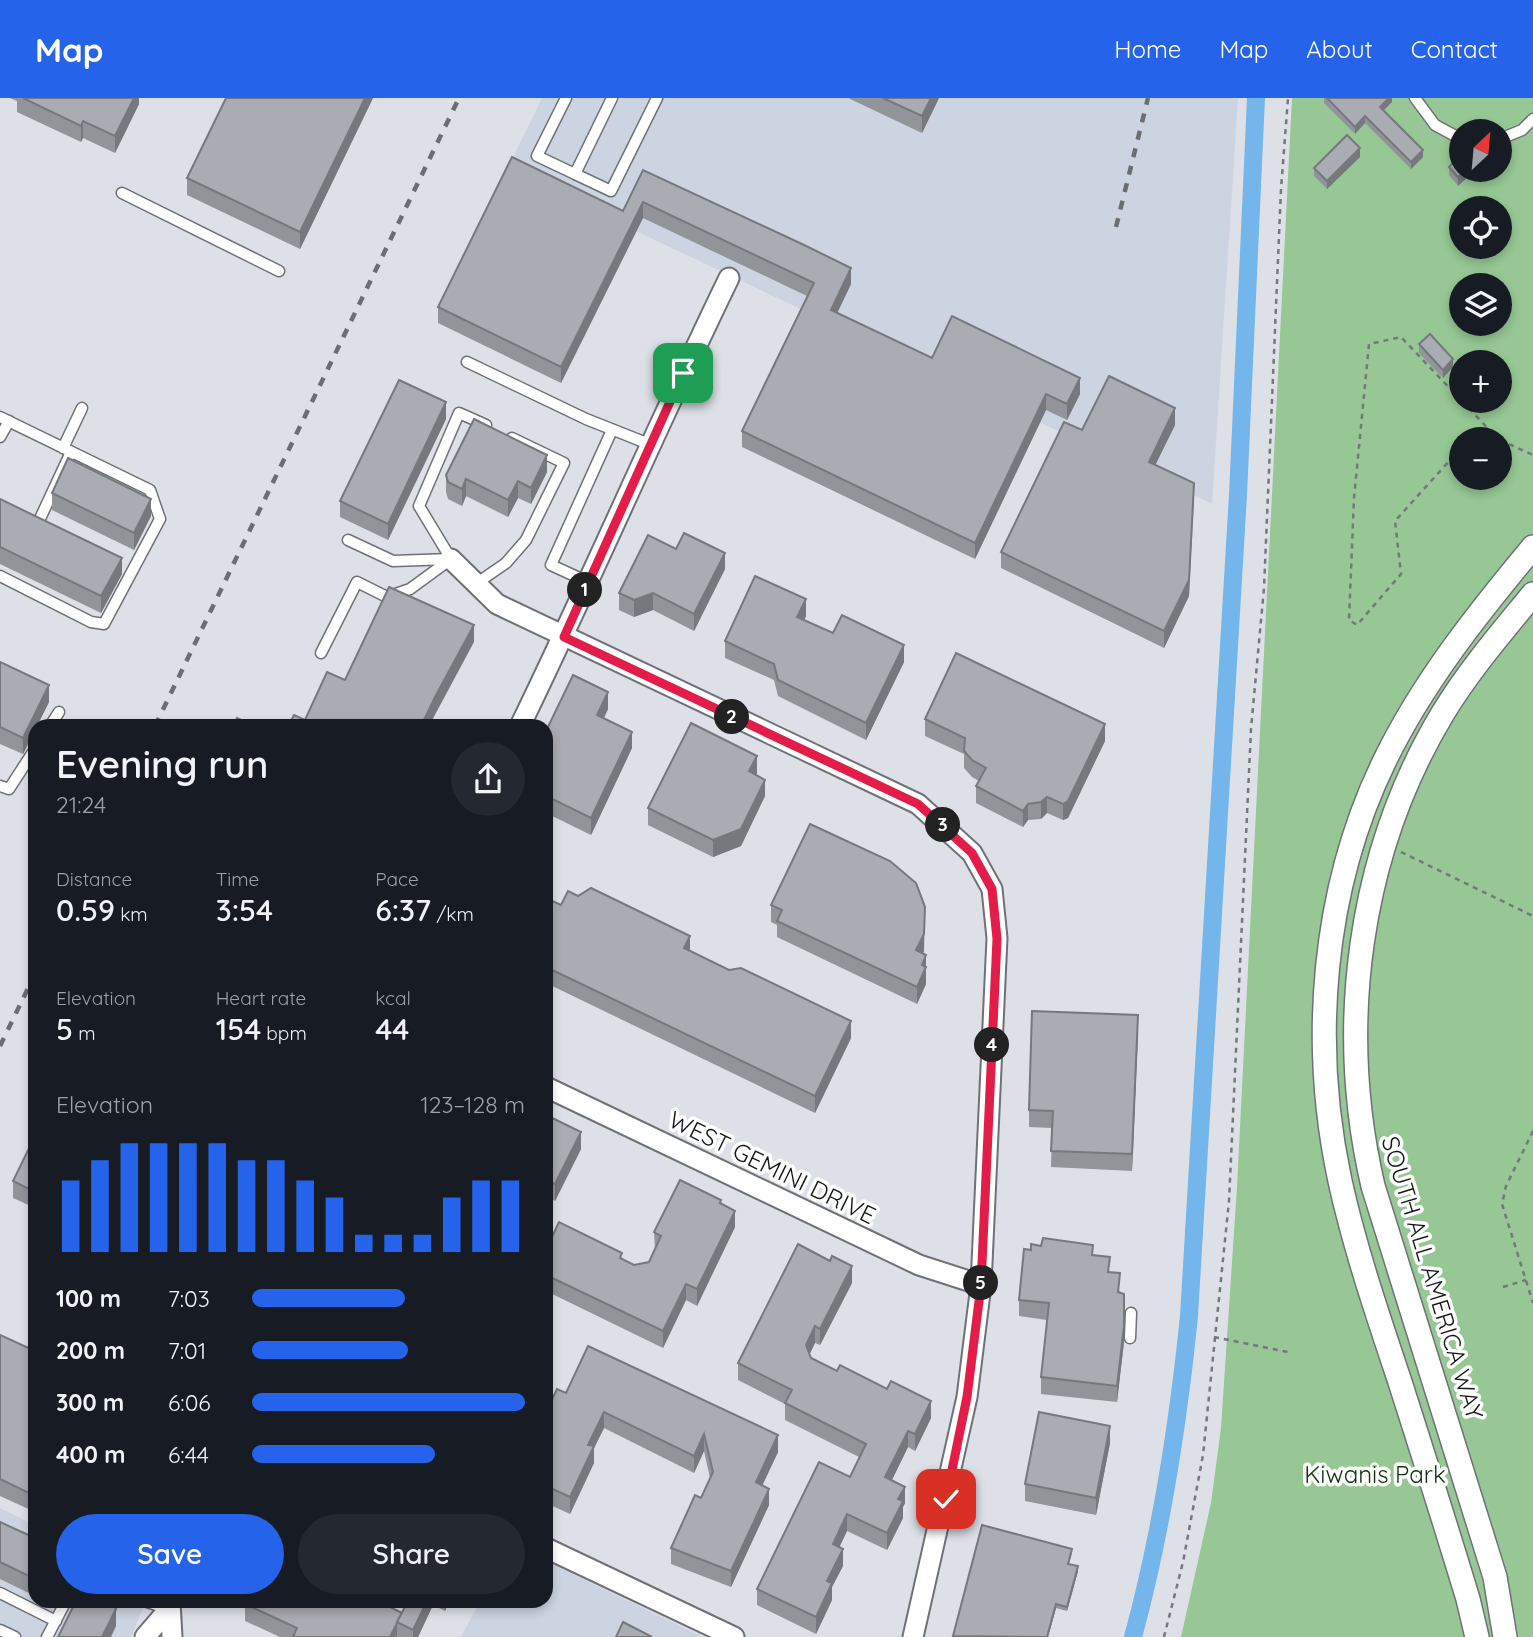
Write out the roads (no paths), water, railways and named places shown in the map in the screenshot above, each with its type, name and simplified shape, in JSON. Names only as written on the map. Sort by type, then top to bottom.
[{"type":"street","points":[[523,719],[564,637],[649,444],[729,278]]},
{"type":"street","points":[[1477,1637],[1464,1585],[1382,1327],[1340,1182],[1332,1135],[1324,1050],[1329,958],[1337,906],[1350,851],[1385,760],[1449,651],[1533,547]]},
{"type":"street","points":[[452,559],[497,604],[918,804],[972,853],[992,889],[997,939],[981,1285],[967,1397],[913,1637]]},
{"type":"street","name":"SOUTH ALL AMERICA WAY","points":[[1505,1637],[1495,1577],[1373,1186],[1361,1134],[1356,1039],[1362,939],[1388,833],[1428,739],[1459,688],[1533,594]]},
{"type":"street","name":"WEST GEMINI DRIVE","points":[[553,1090],[919,1265],[981,1285]]},
{"type":"street","points":[[1382,1327],[1414,1318]]},
{"type":"street","points":[[553,1551],[734,1637]]},
{"type":"street","points":[[145,1637],[167,1608]]},
{"type":"street","points":[[169,1608],[172,1637]]},
{"type":"lane","points":[[566,98],[537,156],[611,191],[657,98]]},
{"type":"lane","points":[[575,174],[612,98]]},
{"type":"lane","points":[[1415,98],[1435,125],[1449,133]]},
{"type":"lane","points":[[1512,134],[1522,130],[1533,120]]},
{"type":"lane","points":[[122,193],[279,271]]},
{"type":"lane","points":[[467,362],[612,430],[649,444]]},
{"type":"lane","points":[[50,528],[34,520],[67,450],[82,408]]},
{"type":"lane","points":[[452,559],[419,506],[459,412],[494,429]]},
{"type":"lane","points":[[0,437],[4,419],[150,490],[160,519],[104,624],[91,622],[0,576]]},
{"type":"lane","points":[[588,582],[551,565],[612,430]]},
{"type":"lane","points":[[477,583],[506,563],[526,540],[564,463],[506,435]]},
{"type":"lane","points":[[348,540],[393,561],[452,559]]},
{"type":"lane","points":[[321,653],[357,582],[387,597],[410,589],[452,559]]},
{"type":"lane","points":[[122,561],[134,567]]},
{"type":"lane","points":[[54,719],[59,712]]},
{"type":"lane","points":[[0,786],[9,789],[28,760]]},
{"type":"lane","points":[[1129,1338],[1131,1313]]},
{"type":"lane","points":[[0,1593],[28,1606]]},
{"type":"lane","points":[[31,1608],[56,1620]]},
{"type":"lane","points":[[47,1637],[62,1608]]},
{"type":"lane","points":[[0,1630],[15,1637]]},
{"type":"waterway","points":[[1133,1637],[1168,1478],[1189,1316],[1238,495],[1256,98]]},
{"type":"railway","points":[[158,719],[459,98]]},
{"type":"railway","points":[[1116,227],[1148,98]]},
{"type":"railway","points":[[0,1046],[28,988]]},
{"type":"park label","name":"Kiwanis Park","points":[[1375,1475]]}]
